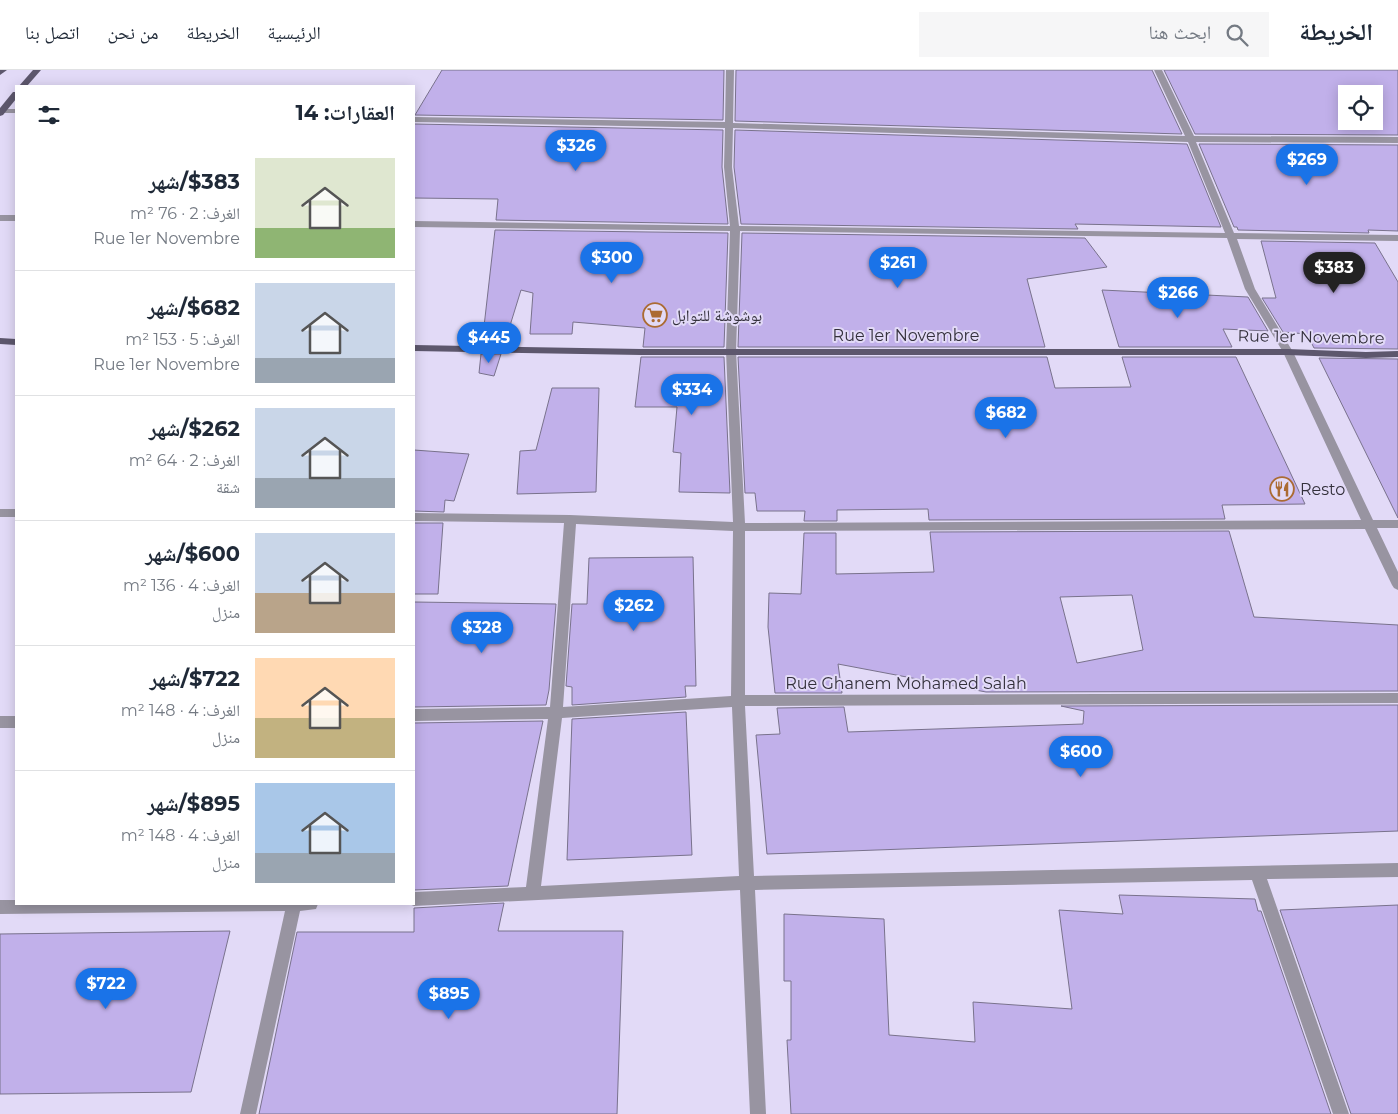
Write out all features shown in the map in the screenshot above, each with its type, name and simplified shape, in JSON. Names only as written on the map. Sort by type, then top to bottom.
[{"type":"main road","points":[[0,73],[3,70]]},
{"type":"main road","points":[[24,85],[37,70]]},
{"type":"main road","points":[[1,112],[15,95]]},
{"type":"main road","points":[[0,341],[15,342]]},
{"type":"main road","name":"Rue 1er Novembre","points":[[415,348],[641,352],[1288,352],[1366,355],[1398,354]]},
{"type":"street","points":[[730,70],[728,167],[735,229],[731,351],[739,527],[738,701],[758,1114]]},
{"type":"street","points":[[1158,70],[1191,139],[1231,236],[1250,289],[1288,352],[1398,585]]},
{"type":"street","points":[[1,112],[15,111]]},
{"type":"street","points":[[415,119],[728,125],[1191,139],[1398,140]]},
{"type":"street","points":[[0,218],[15,218]]},
{"type":"street","points":[[415,224],[1398,238]]},
{"type":"street","points":[[0,513],[15,513]]},
{"type":"street","points":[[415,517],[570,519],[739,527],[1398,524]]},
{"type":"street","points":[[532,893],[556,713],[570,519]]},
{"type":"street","name":"Rue Ghanem Mohamed Salah","points":[[415,715],[556,713],[738,701],[1398,698]]},
{"type":"street","points":[[0,722],[15,722]]},
{"type":"street","points":[[415,899],[746,883],[1398,870]]},
{"type":"street","points":[[1257,872],[1341,1114]]},
{"type":"street","points":[[0,907],[196,905]]},
{"type":"street","points":[[248,1114],[294,905]]},
{"type":"building","points":[[442,70],[724,70],[723,120],[415,115]]},
{"type":"building","points":[[736,70],[1152,70],[1182,134],[735,121]]},
{"type":"building","points":[[1164,70],[1398,70],[1398,135],[1195,134]]},
{"type":"building","points":[[415,124],[723,130],[722,167],[728,224],[496,220],[498,199],[415,198]]},
{"type":"building","points":[[735,130],[1187,144],[1221,227],[1075,224],[1078,229],[741,224],[734,167]]},
{"type":"building","points":[[1199,144],[1398,145],[1398,231],[1368,230],[1369,233],[1238,230],[1237,227],[1234,227]]},
{"type":"building","points":[[495,230],[728,233],[724,347],[643,347],[645,328],[573,322],[572,334],[530,334],[533,293],[521,290],[504,345],[482,344]]},
{"type":"building","points":[[742,233],[1085,238],[1107,267],[1027,279],[1045,347],[738,347]]},
{"type":"building","points":[[1261,241],[1375,243],[1398,282],[1398,349],[1314,348],[1307,334],[1283,332],[1262,298],[1276,298]]},
{"type":"building","points":[[1102,290],[1248,297],[1268,331],[1223,329],[1232,347],[1119,347]]},
{"type":"building","points":[[481,354],[501,354],[494,376],[479,373]]},
{"type":"building","points":[[641,357],[724,357],[730,493],[679,492],[681,453],[673,452],[677,407],[635,407]]},
{"type":"building","points":[[738,357],[1047,357],[1055,388],[1131,387],[1122,357],[1236,357],[1305,504],[1222,505],[1225,519],[929,520],[928,509],[837,510],[837,521],[804,521],[805,511],[757,511],[755,493],[745,493]]},
{"type":"building","points":[[1319,358],[1398,359],[1398,518]]},
{"type":"building","points":[[552,388],[599,388],[596,492],[517,494],[520,451],[536,450]]},
{"type":"building","points":[[415,450],[469,454],[454,501],[445,500],[444,512],[415,511]]},
{"type":"building","points":[[415,523],[443,523],[438,594],[415,594]]},
{"type":"building","points":[[1229,531],[1254,617],[1398,625],[1398,691],[986,692],[838,664],[842,693],[775,693],[768,627],[769,593],[801,594],[804,533],[836,533],[836,574],[934,572],[930,532]],"holes":[[[1132,595],[1143,650],[1077,663],[1060,597]]]},
{"type":"building","points":[[693,557],[696,686],[685,686],[686,697],[572,705],[572,687],[566,686],[572,604],[587,604],[589,558]]},
{"type":"building","points":[[415,602],[556,604],[549,690],[546,705],[415,707]]},
{"type":"building","points":[[1398,705],[1398,831],[767,854],[756,735],[780,734],[777,708],[844,707],[848,732],[1083,724],[1084,711],[1061,706]]},
{"type":"building","points":[[686,712],[692,855],[567,860],[572,719]]},
{"type":"building","points":[[543,721],[508,886],[415,890],[415,723]]},
{"type":"building","points":[[1119,895],[1255,899],[1258,911],[1261,911],[1331,1114],[791,1114],[787,1040],[791,1040],[791,981],[784,981],[784,914],[884,919],[889,1035],[975,1042],[973,1002],[1072,1009],[1059,910],[1123,914]]},
{"type":"building","points":[[504,903],[498,931],[623,931],[617,1114],[259,1114],[297,932],[414,932],[414,908]]},
{"type":"building","points":[[1398,905],[1398,1114],[1351,1114],[1280,910]]},
{"type":"building","points":[[230,931],[191,1092],[0,1094],[0,934]]},
{"type":"place","name":"بوشوشة للتوابل","points":[[655,315]]},
{"type":"place","name":"Resto","points":[[1282,489]]}]
